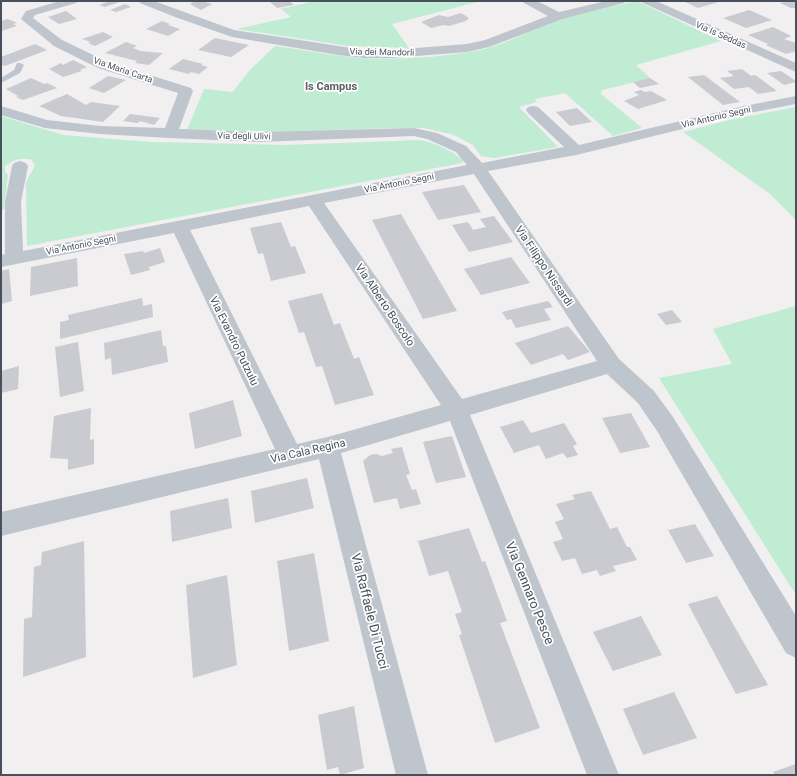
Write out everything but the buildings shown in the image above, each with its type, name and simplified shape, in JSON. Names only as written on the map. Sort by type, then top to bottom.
[{"type":"street","name":"Via Maria Carta","points":[[72,1],[30,13],[27,19],[58,43],[103,65],[186,91],[170,134]]},
{"type":"street","name":"Via dei Mandorli","points":[[144,1],[178,15],[232,33],[364,54],[391,54],[468,48],[489,43],[558,16],[620,1]]},
{"type":"street","points":[[528,1],[558,16]]},
{"type":"street","name":"Via Is Seddas","points":[[646,1],[796,68]]},
{"type":"street","name":"Via Antonio Segni","points":[[7,260],[576,150],[736,112],[796,100]]},
{"type":"street","name":"Via degli Ulivi","points":[[1,110],[45,124],[100,130],[170,134],[259,137],[414,132],[443,140],[461,149],[478,168]]},
{"type":"street","points":[[533,110],[576,150]]},
{"type":"street","points":[[7,260],[13,202],[20,166]]},
{"type":"street","name":"Via Filippo Nissardi","points":[[478,168],[611,365],[646,397],[665,424],[796,643]]},
{"type":"street","name":"Via Alberto Boscolo","points":[[313,200],[457,410]]},
{"type":"street","name":"Via Evandro Putzulu","points":[[179,226],[290,455]]},
{"type":"street","name":"Via Cala Regina","points":[[1,524],[328,447],[611,365]]},
{"type":"street","name":"Via Gennaro Pesce","points":[[457,410],[603,775]]},
{"type":"street","name":"Via Raffaele Di Tucci","points":[[328,447],[412,775]]},
{"type":"lane","points":[[1,81],[17,71],[20,65]]},
{"type":"green space","points":[[315,1],[481,1],[392,24],[409,48],[348,46],[237,29],[291,17],[281,9]]},
{"type":"green space","points":[[637,1],[721,41],[636,65],[650,78],[603,90],[601,92],[601,94],[642,128],[613,136],[565,93],[535,99],[537,102],[519,107],[558,147],[494,158],[481,156],[473,145],[454,135],[424,128],[268,132],[187,130],[204,89],[233,92],[248,72],[275,46],[376,59],[437,56],[489,48],[561,19]]},
{"type":"green space","points":[[796,107],[796,220],[770,194],[683,132],[729,120]]},
{"type":"green space","points":[[1,116],[63,135],[151,142],[284,145],[419,140],[443,147],[464,160],[462,163],[27,246],[26,182],[35,166],[32,160],[21,159],[11,162],[5,166],[5,171],[8,175],[4,209],[1,210]]},
{"type":"green space","points":[[796,306],[796,595],[659,378],[732,364],[713,329]]},
{"type":"district","name":"Is Campus","points":[[331,86]]}]
